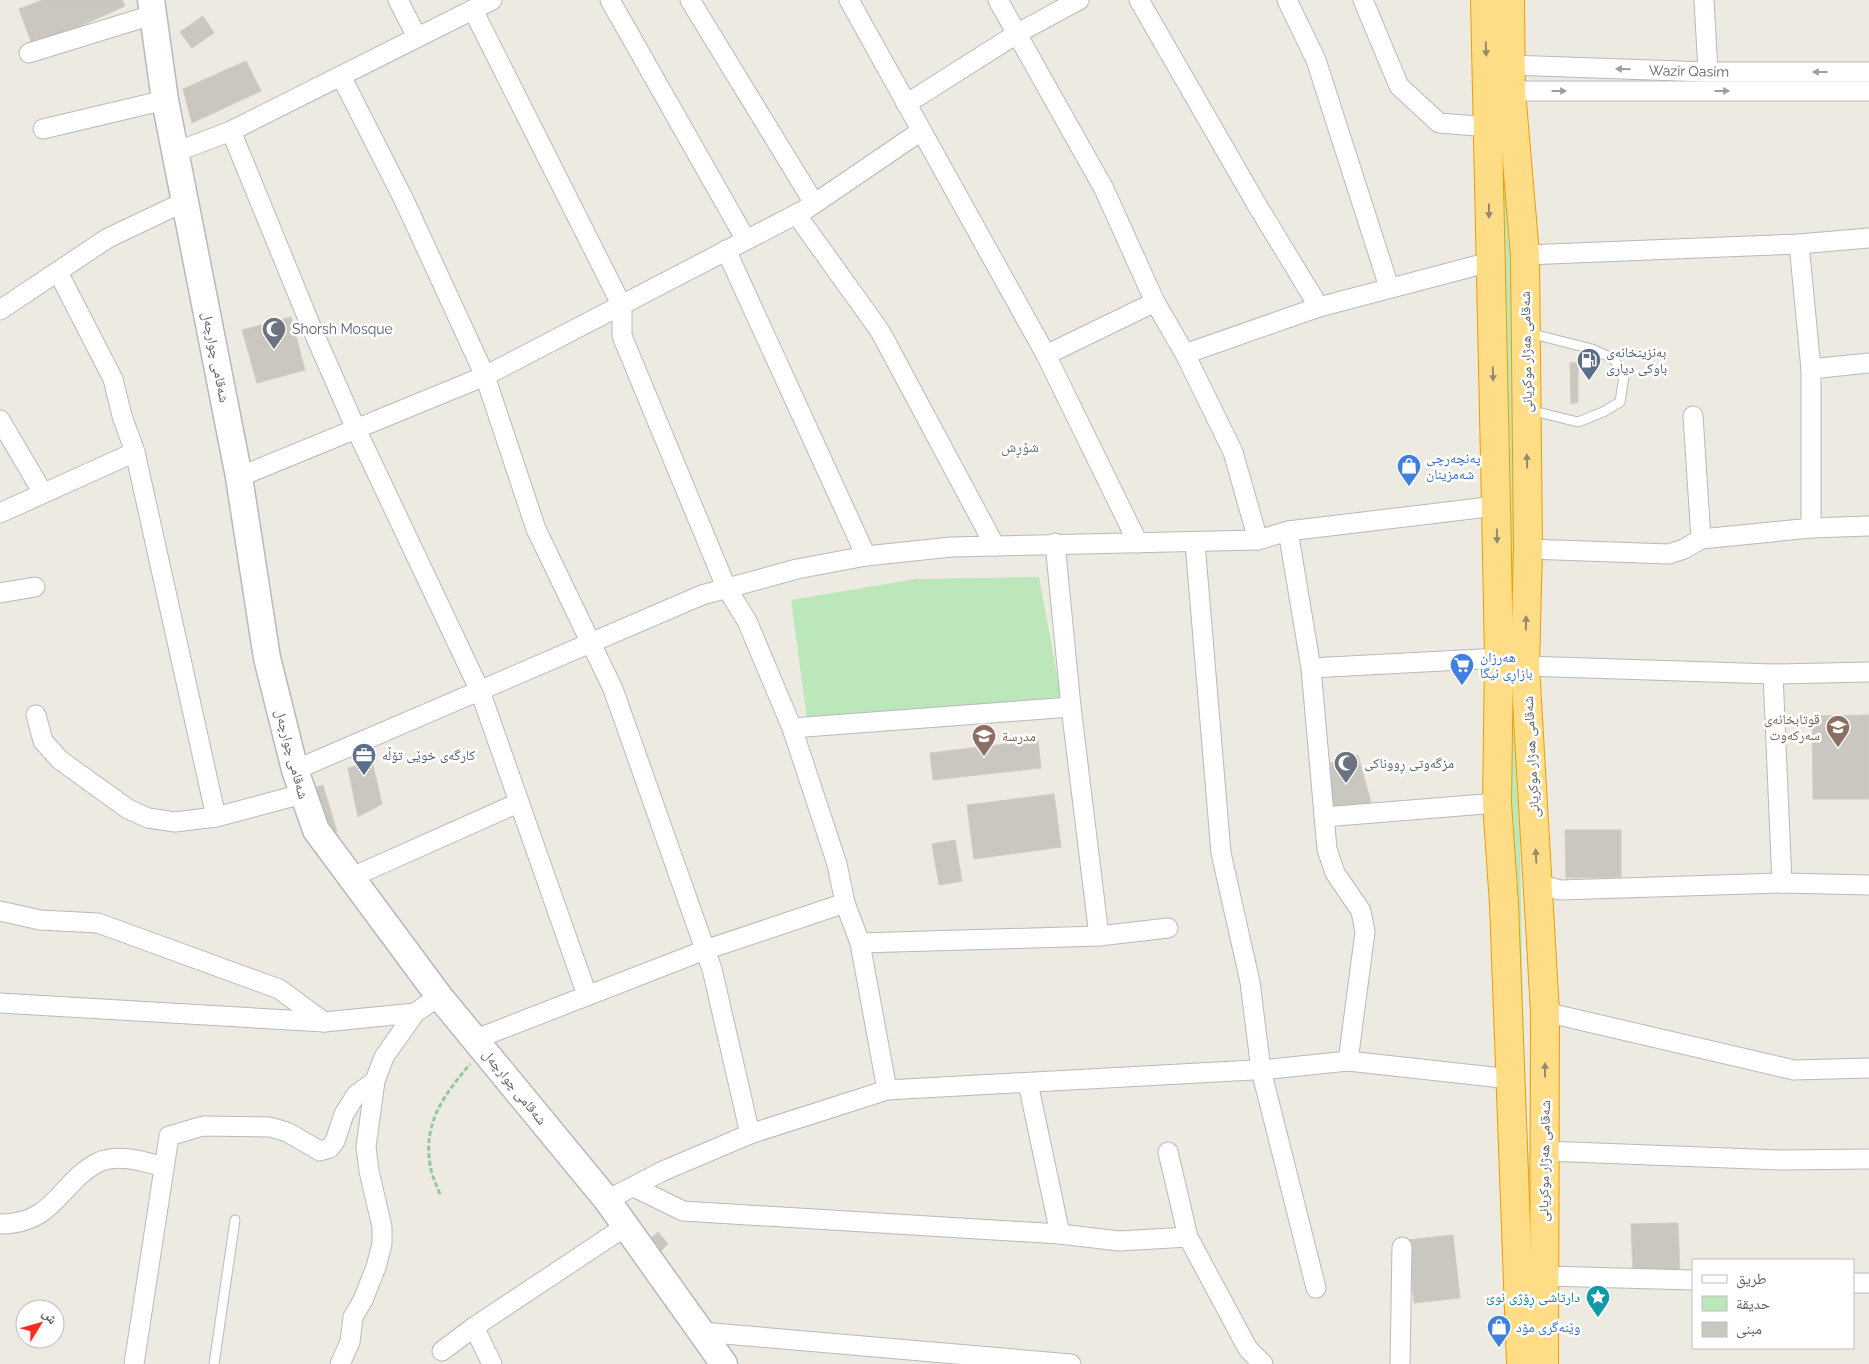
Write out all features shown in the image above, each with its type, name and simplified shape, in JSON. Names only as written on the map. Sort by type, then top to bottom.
[{"type":"highway","name":"شەقامی ھەژار موکریانی","points":[[1485,0],[1499,658],[1497,803],[1521,1364]]},
{"type":"highway","name":"شەقامی ھەژار موکریانی","points":[[1510,0],[1510,78],[1524,255],[1528,549],[1526,666],[1545,1012],[1544,1364]]},
{"type":"highway","points":[[1513,1178],[1521,1185],[1538,1186],[1544,1162]]},
{"type":"highway","points":[[1516,1227],[1534,1222],[1543,1226]]},
{"type":"main road","name":"شەقامی چوارچەل","points":[[150,5],[165,100],[239,477],[267,658],[298,782],[316,830],[439,996],[607,1200],[724,1364]]},
{"type":"street","points":[[398,0],[417,37]]},
{"type":"street","points":[[176,152],[231,131],[492,0]]},
{"type":"street","points":[[610,0],[746,240]]},
{"type":"street","points":[[690,0],[814,203]]},
{"type":"street","points":[[849,0],[1046,355],[1138,543]]},
{"type":"street","points":[[998,0],[1104,189],[1155,302],[1185,354],[1233,452],[1258,540]]},
{"type":"street","points":[[906,104],[1018,33],[1079,0]]},
{"type":"street","points":[[1139,0],[1257,205],[1319,307]]},
{"type":"street","points":[[1286,0],[1316,60],[1389,287]]},
{"type":"street","points":[[1363,0],[1399,86],[1439,123],[1489,128]]},
{"type":"street","points":[[1704,0],[1708,72]]},
{"type":"street","points":[[29,52],[150,5]]},
{"type":"street","points":[[473,10],[622,306],[622,336],[726,587],[746,620],[792,728],[837,864],[845,903],[860,943],[887,1090]]},
{"type":"street","name":"Wazir Qasim","points":[[1510,78],[1708,72],[1869,72]]},
{"type":"street","points":[[341,76],[404,200],[485,376],[536,529],[612,689],[712,969],[750,1134]]},
{"type":"street","name":"Wazir Qasim","points":[[1510,78],[1869,92]]},
{"type":"street","points":[[43,129],[165,100]]},
{"type":"street","points":[[231,131],[310,324],[356,429],[480,691],[586,995]]},
{"type":"street","points":[[239,477],[485,376],[796,214],[920,131]]},
{"type":"street","points":[[0,310],[108,238],[186,201]]},
{"type":"street","points":[[796,214],[880,331],[995,546]]},
{"type":"street","points":[[1524,255],[1799,244],[1869,238]]},
{"type":"street","points":[[1799,244],[1811,369],[1812,528]]},
{"type":"street","points":[[726,250],[866,556]]},
{"type":"street","points":[[1185,354],[1319,307],[1389,287],[1490,262]]},
{"type":"street","points":[[58,272],[113,379],[122,416],[135,452],[216,817]]},
{"type":"street","points":[[1046,355],[1155,302]]},
{"type":"street","points":[[1811,369],[1869,363]]},
{"type":"street","points":[[1693,416],[1700,539]]},
{"type":"street","points":[[0,420],[43,493]]},
{"type":"street","points":[[0,513],[135,452]]},
{"type":"street","points":[[36,715],[43,741],[60,760],[128,809],[148,818],[175,822],[216,817],[298,782],[480,691],[589,642],[702,595],[797,569],[866,556],[917,550],[1055,543],[1195,543],[1258,540],[1288,531],[1496,506]]},
{"type":"street","points":[[1528,549],[1669,554],[1684,549],[1700,539],[1812,528],[1869,526]]},
{"type":"street","points":[[1288,531],[1311,668],[1327,849],[1335,873],[1361,911],[1365,932],[1348,1061]]},
{"type":"street","points":[[1055,543],[1071,708],[1099,936]]},
{"type":"street","points":[[1195,543],[1221,853],[1250,982],[1261,1070],[1316,1288]]},
{"type":"street","points":[[0,593],[35,587]]},
{"type":"street","points":[[1311,668],[1499,658]]},
{"type":"street","points":[[1526,666],[1773,674],[1869,672]]},
{"type":"street","points":[[1773,674],[1782,883]]},
{"type":"street","points":[[792,728],[1071,708]]},
{"type":"street","points":[[350,878],[518,803]]},
{"type":"street","points":[[1324,817],[1497,803]]},
{"type":"street","points":[[1538,884],[1560,890],[1782,883],[1869,885]]},
{"type":"street","points":[[480,1044],[586,995],[705,950],[845,903]]},
{"type":"street","points":[[0,912],[40,920],[98,923],[279,989],[324,1022]]},
{"type":"street","points":[[860,943],[1099,936],[1168,928]]},
{"type":"street","points":[[340,1364],[350,1342],[353,1318],[363,1300],[382,1244],[382,1227],[369,1171],[366,1147],[375,1081],[384,1057],[415,1013],[439,996]]},
{"type":"street","points":[[0,1004],[324,1022],[415,1013]]},
{"type":"street","points":[[1545,1012],[1794,1070],[1869,1068]]},
{"type":"street","points":[[607,1200],[663,1171],[750,1134],[887,1090],[1261,1070],[1348,1061],[1510,1079]]},
{"type":"street","points":[[134,1364],[169,1136],[203,1126],[270,1127],[287,1132],[320,1151],[330,1148],[335,1142],[344,1114],[356,1095],[375,1081]]},
{"type":"street","points":[[1028,1083],[1060,1234]]},
{"type":"street","points":[[1168,1152],[1188,1237],[1248,1349],[1263,1364]]},
{"type":"street","points":[[0,1224],[24,1221],[46,1211],[85,1172],[100,1162],[134,1159],[164,1167]]},
{"type":"street","points":[[1544,1162],[1869,1159]]},
{"type":"street","points":[[634,1186],[683,1211],[1060,1234],[1119,1241],[1188,1237]]},
{"type":"street","points":[[442,1351],[474,1327],[626,1226]]},
{"type":"street","points":[[1400,1364],[1402,1247]]},
{"type":"street","points":[[1545,1276],[1692,1280]]},
{"type":"street","points":[[1854,1284],[1869,1283]]},
{"type":"street","points":[[474,1327],[492,1364]]},
{"type":"street","points":[[702,1332],[1071,1364]]},
{"type":"lane","points":[[1525,332],[1592,349],[1614,359],[1624,376],[1620,402],[1603,412],[1578,422],[1526,410]]},
{"type":"lane","points":[[214,1364],[235,1220]]},
{"type":"path","points":[[440,1194],[430,1164],[430,1126],[450,1088],[480,1044]]},
{"type":"green space","points":[[1488,0],[1509,182],[1522,963],[1525,1103],[1530,1174],[1524,1174],[1515,1091]]},
{"type":"green space","points":[[1039,577],[1061,697],[808,726],[791,600],[916,579]]},
{"type":"building","points":[[43,0],[122,0],[125,6],[33,47],[19,9]]},
{"type":"building","points":[[203,16],[214,33],[192,48],[180,32]]},
{"type":"building","points":[[246,61],[261,91],[192,123],[183,89]]},
{"type":"building","name":"Shorsh Mosque","points":[[291,317],[305,370],[257,383],[242,330]]},
{"type":"building","points":[[1578,362],[1578,402],[1571,404],[1570,363]]},
{"type":"building","points":[[1869,715],[1869,799],[1813,799],[1812,716]]},
{"type":"building","points":[[1038,740],[1041,768],[933,780],[930,753]]},
{"type":"building","name":"مزگەوتی ڕووناکی","points":[[1358,755],[1371,802],[1334,812],[1321,766]]},
{"type":"building","points":[[372,761],[382,804],[358,817],[348,768]]},
{"type":"building","points":[[323,785],[337,832],[314,839],[312,788]]},
{"type":"building","points":[[1054,794],[1061,847],[974,859],[967,805]]},
{"type":"building","points":[[1565,830],[1621,830],[1621,877],[1566,878]]},
{"type":"building","points":[[955,840],[962,881],[939,885],[932,844]]},
{"type":"building","points":[[1678,1223],[1680,1272],[1633,1274],[1631,1224]]},
{"type":"building","points":[[658,1232],[668,1244],[659,1253],[648,1241]]},
{"type":"building","points":[[1453,1235],[1460,1298],[1414,1303],[1407,1240]]},
{"type":"place","name":"Shorsh Mosque","points":[[274,350]]},
{"type":"place","name":"بەنزینخانەی باوکی دیاری","points":[[1589,381]]},
{"type":"place","name":"پەنچەرچی شەمزینان","points":[[1409,487]]},
{"type":"place","name":"هەرزان بازاڕی نیگا","points":[[1462,686]]},
{"type":"place","name":"قوتابخانەی سەرکەوت","points":[[1838,748]]},
{"type":"place","name":"مدرسة","points":[[984,757]]},
{"type":"place","name":"کارگەی خوێی تۆڵە","points":[[364,776]]},
{"type":"place","name":"مزگەوتی ڕووناکی","points":[[1346,784]]},
{"type":"place","name":"دارتاشی ڕۆژی نوێ","points":[[1598,1318]]},
{"type":"place","name":"وێنەگری مۆد","points":[[1499,1348]]},
{"type":"district","name":"شۆڕش","points":[[1020,447]]}]
